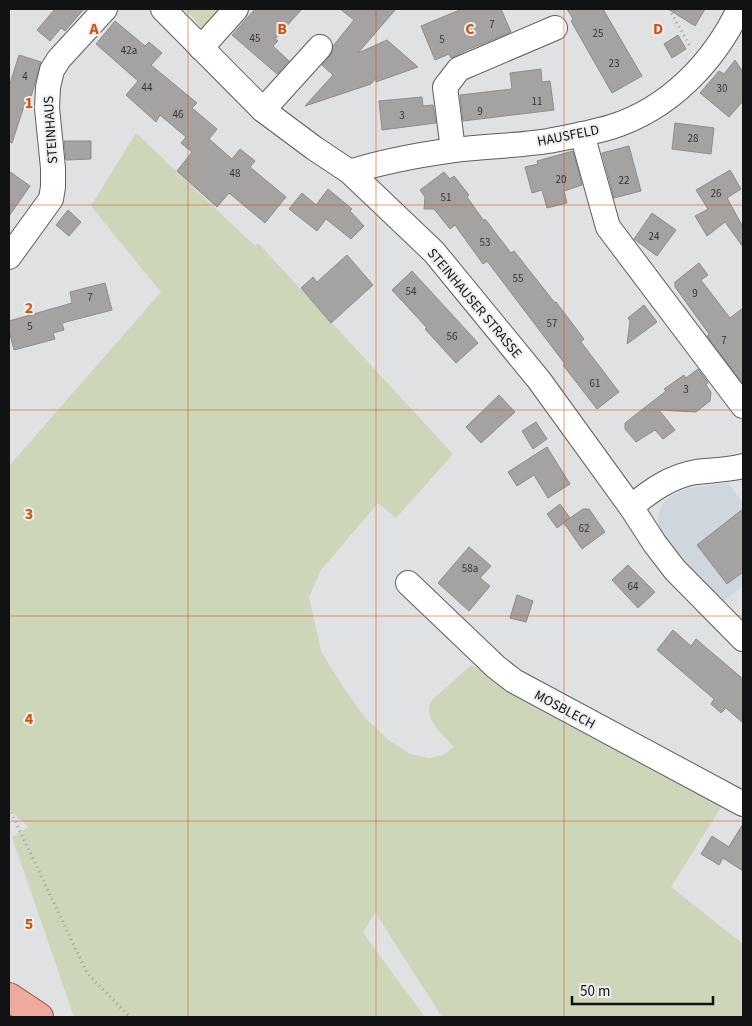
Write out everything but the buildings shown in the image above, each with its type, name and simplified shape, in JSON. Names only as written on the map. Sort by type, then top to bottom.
[{"type":"main road","points":[[9,996],[39,1017]]},
{"type":"street","name":"STEINHAUS","points":[[9,257],[51,199],[53,168],[47,108],[48,87],[52,70],[59,59],[105,9]]},
{"type":"street","name":"STEINHAUSER STRASSE","points":[[163,9],[263,110],[350,172],[434,252],[539,380],[675,570],[743,639]]},
{"type":"street","points":[[201,48],[236,9]]},
{"type":"street","name":"HAUSFELD","points":[[350,172],[382,162],[453,150],[548,141],[612,126],[639,115],[668,98],[702,66],[731,26],[739,9]]},
{"type":"street","points":[[453,150],[445,87],[459,69],[555,28]]},
{"type":"street","points":[[263,110],[320,47]]},
{"type":"street","points":[[582,134],[608,227],[743,406]]},
{"type":"street","points":[[631,508],[644,496],[663,484],[683,476],[743,466]]},
{"type":"street","name":"MOSBLECH","points":[[408,583],[496,667],[514,681],[743,804]]},
{"type":"path","points":[[669,9],[702,66]]},
{"type":"path","points":[[9,808],[87,973],[130,1017]]},
{"type":"shaded area","points":[[728,483],[743,503],[743,586],[720,604],[663,538],[658,518],[661,506],[669,497],[680,491]]},
{"type":"green space","points":[[186,9],[230,9],[205,33]]},
{"type":"green space","points":[[136,133],[255,246],[258,243],[453,454],[396,518],[378,503],[321,570],[309,597],[321,651],[345,690],[367,720],[390,741],[410,754],[429,758],[444,755],[454,747],[431,719],[429,707],[432,700],[470,666],[488,669],[725,801],[671,887],[743,944],[743,1017],[442,1017],[375,912],[363,933],[425,1017],[74,1017],[12,837],[29,827],[9,810],[9,466],[161,292],[91,206]]}]
